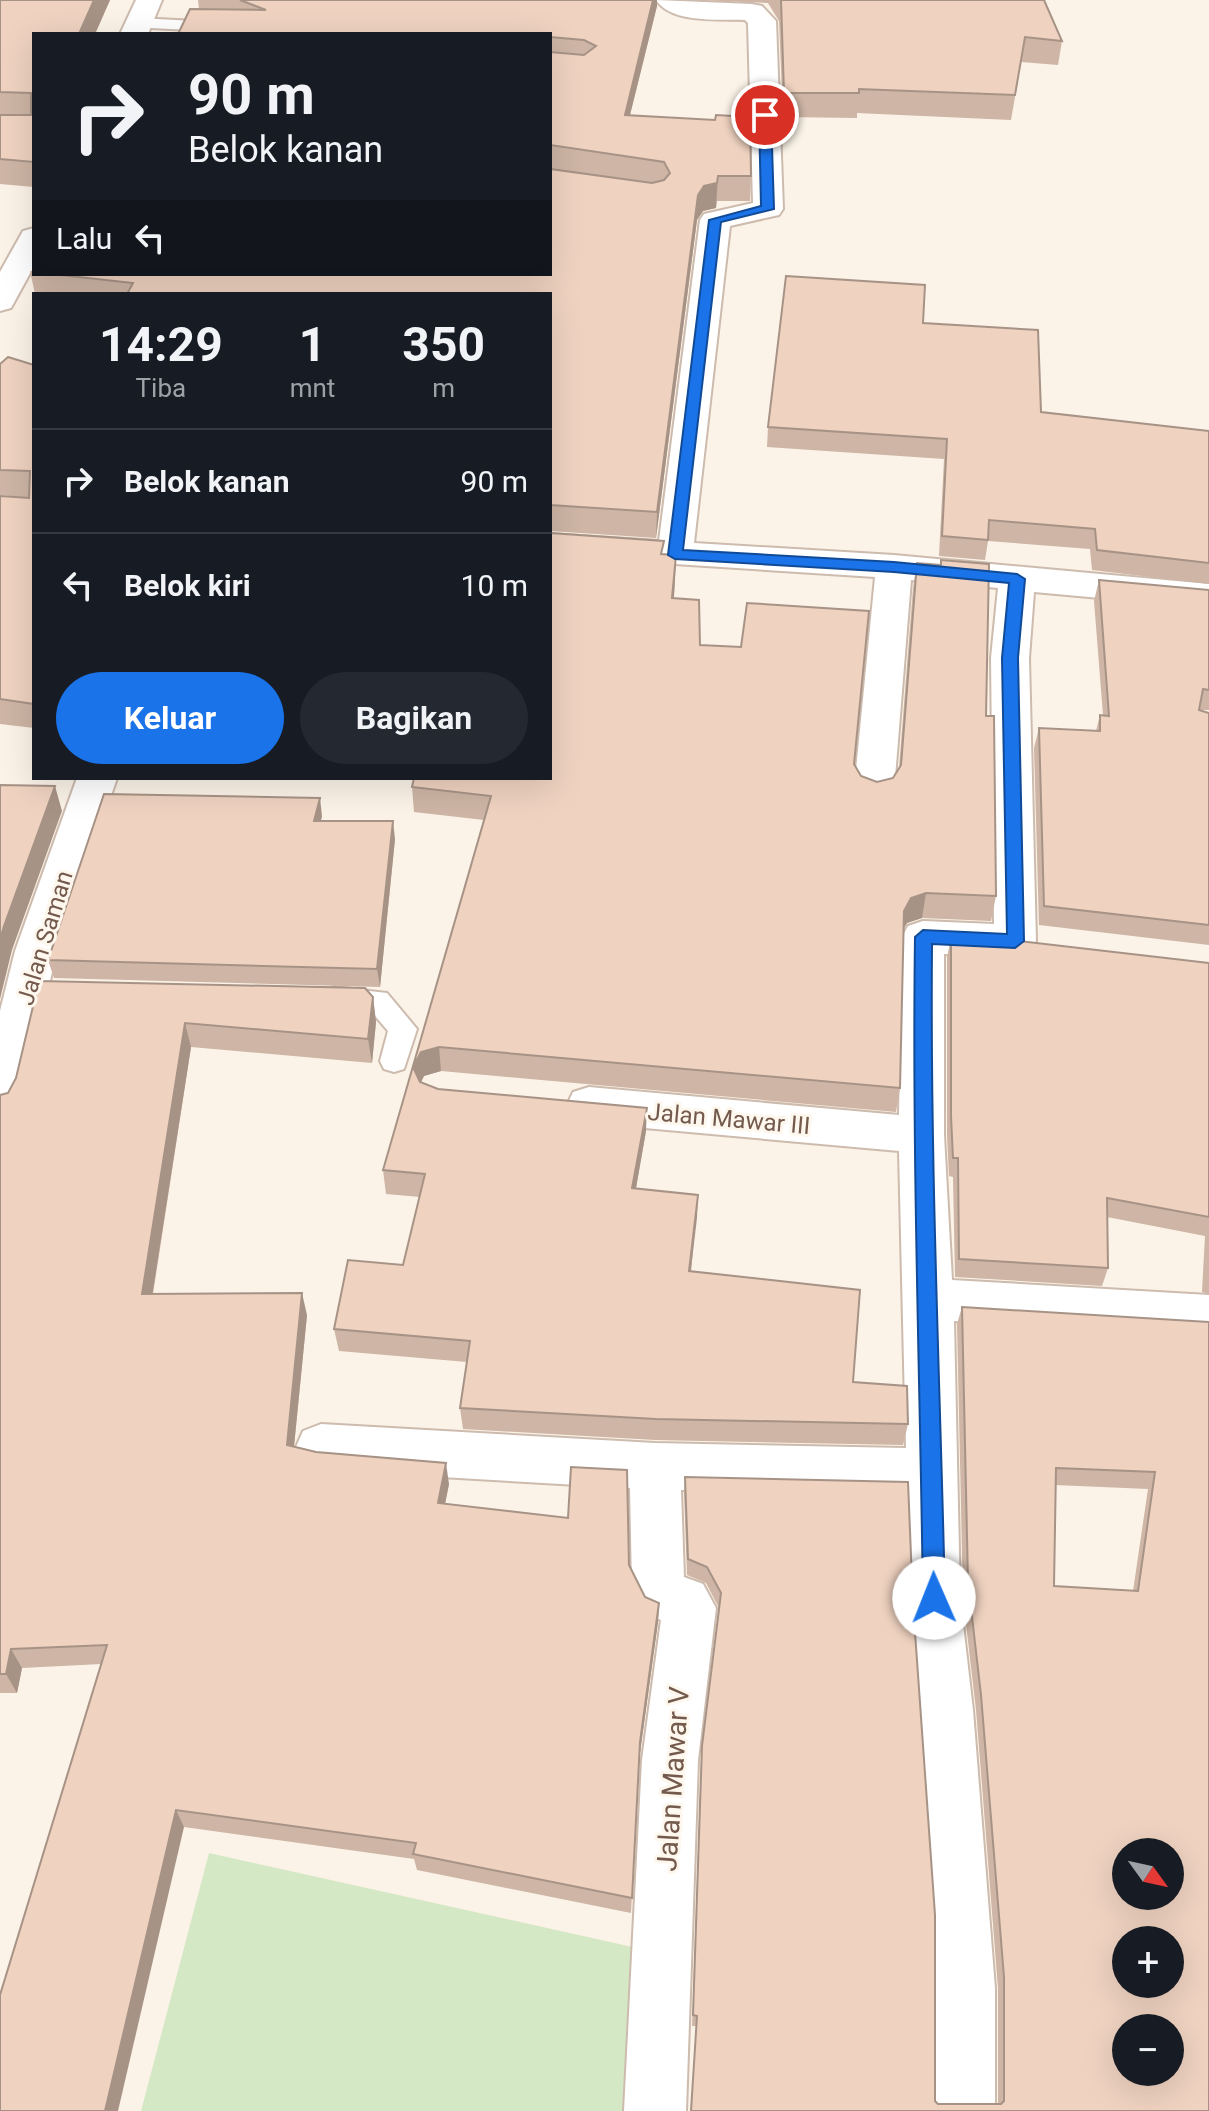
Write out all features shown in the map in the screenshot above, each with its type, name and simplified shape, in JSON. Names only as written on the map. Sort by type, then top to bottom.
[{"type":"street","points":[[669,0],[693,10],[752,12],[762,21],[768,209],[715,220],[675,555]]},
{"type":"street","points":[[0,301],[32,241]]},
{"type":"street","points":[[552,545],[894,567],[1209,596]]},
{"type":"street","points":[[874,790],[894,567]]},
{"type":"street","points":[[964,2111],[965,1988],[946,1710],[934,1598],[929,1299],[921,1135],[923,937],[1031,944],[1010,658],[1017,579]]},
{"type":"street","name":"Jalan Saman","points":[[0,1101],[44,992],[36,951],[96,780]]},
{"type":"street","name":"Jalan Mawar III","points":[[550,1102],[921,1135]]},
{"type":"street","points":[[929,1299],[1209,1316]]},
{"type":"street","points":[[321,1447],[655,1466],[933,1472]]},
{"type":"street","name":"Jalan Mawar V","points":[[655,1466],[658,1585],[666,1597],[684,1602],[689,1608],[670,1760],[655,2111]]},
{"type":"lane","points":[[141,19],[249,32]]},
{"type":"lane","points":[[313,998],[377,1000],[403,1029],[394,1061]]},
{"type":"green space","points":[[209,1853],[637,1948],[644,2111],[141,2111]]},
{"type":"building","points":[[0,0],[94,0],[80,32],[32,32],[32,162],[0,159],[0,115],[31,115],[31,93],[0,92]]},
{"type":"building","points":[[240,0],[653,0],[625,115],[715,120],[716,115],[750,117],[751,176],[718,176],[717,183],[704,186],[698,195],[657,512],[552,505],[552,292],[128,292],[133,283],[70,276],[552,276],[552,169],[652,183],[664,180],[670,173],[664,162],[552,145],[552,52],[584,55],[596,46],[584,40],[552,37],[552,32],[179,32],[190,9],[266,10]]},
{"type":"building","points":[[781,0],[1044,0],[1062,41],[1025,37],[1015,95],[859,89],[859,93],[784,93]]},
{"type":"building","points":[[786,276],[925,285],[923,323],[1038,330],[1041,412],[1209,431],[1209,563],[1097,550],[1095,529],[989,520],[988,540],[942,536],[947,439],[768,427]]},
{"type":"building","points":[[8,357],[32,364],[32,704],[0,699],[0,496],[29,498],[30,471],[0,470],[0,364]]},
{"type":"building","points":[[552,533],[664,541],[661,554],[676,555],[672,598],[699,600],[700,645],[741,647],[747,603],[869,611],[854,764],[861,776],[877,782],[893,778],[901,765],[917,563],[941,565],[941,560],[989,564],[986,716],[994,716],[996,896],[926,893],[911,898],[904,911],[900,1088],[439,1047],[421,1052],[413,1067],[420,1082],[438,1089],[647,1108],[632,1188],[698,1195],[689,1271],[860,1290],[853,1382],[907,1386],[908,1424],[656,1419],[460,1408],[470,1341],[334,1329],[348,1260],[403,1265],[425,1174],[383,1170],[491,796],[412,787],[414,780],[552,780]]},
{"type":"building","points":[[1099,580],[1209,590],[1209,690],[1203,689],[1199,710],[1209,713],[1209,925],[1044,906],[1039,728],[1100,731],[1100,715],[1109,716]]},
{"type":"building","points":[[0,785],[55,786],[0,940]]},
{"type":"building","points":[[104,794],[320,798],[314,821],[393,821],[377,969],[48,960]]},
{"type":"building","points":[[951,938],[1019,941],[1209,963],[1209,1217],[1107,1198],[1108,1268],[959,1259],[958,1158],[953,1158],[951,1116]]},
{"type":"building","points":[[39,981],[365,988],[373,997],[368,1039],[185,1023],[142,1294],[302,1293],[287,1445],[316,1452],[446,1463],[438,1503],[568,1518],[571,1467],[627,1470],[629,1565],[645,1597],[659,1603],[640,1742],[632,1898],[413,1854],[416,1843],[176,1810],[105,2111],[0,2111],[0,1995],[107,1645],[11,1649],[6,1674],[0,1674],[0,1095],[8,1093],[16,1078]]},
{"type":"building","points":[[962,1307],[1209,1322],[1209,2111],[691,2111],[697,2016],[693,2015],[702,1746],[721,1593],[707,1567],[688,1559],[685,1477],[908,1482],[913,1604],[935,1915],[935,2101],[938,2104],[1001,2104],[1004,2101],[1004,1977],[981,1695],[968,1582]],"holes":[[[1056,1468],[1155,1472],[1138,1591],[1054,1586]]]},
{"type":"route","points":[[765,115],[768,209],[715,220],[675,555],[894,567],[1017,579],[1010,658],[1015,941],[923,937],[921,1135],[929,1299],[934,1598]]}]
